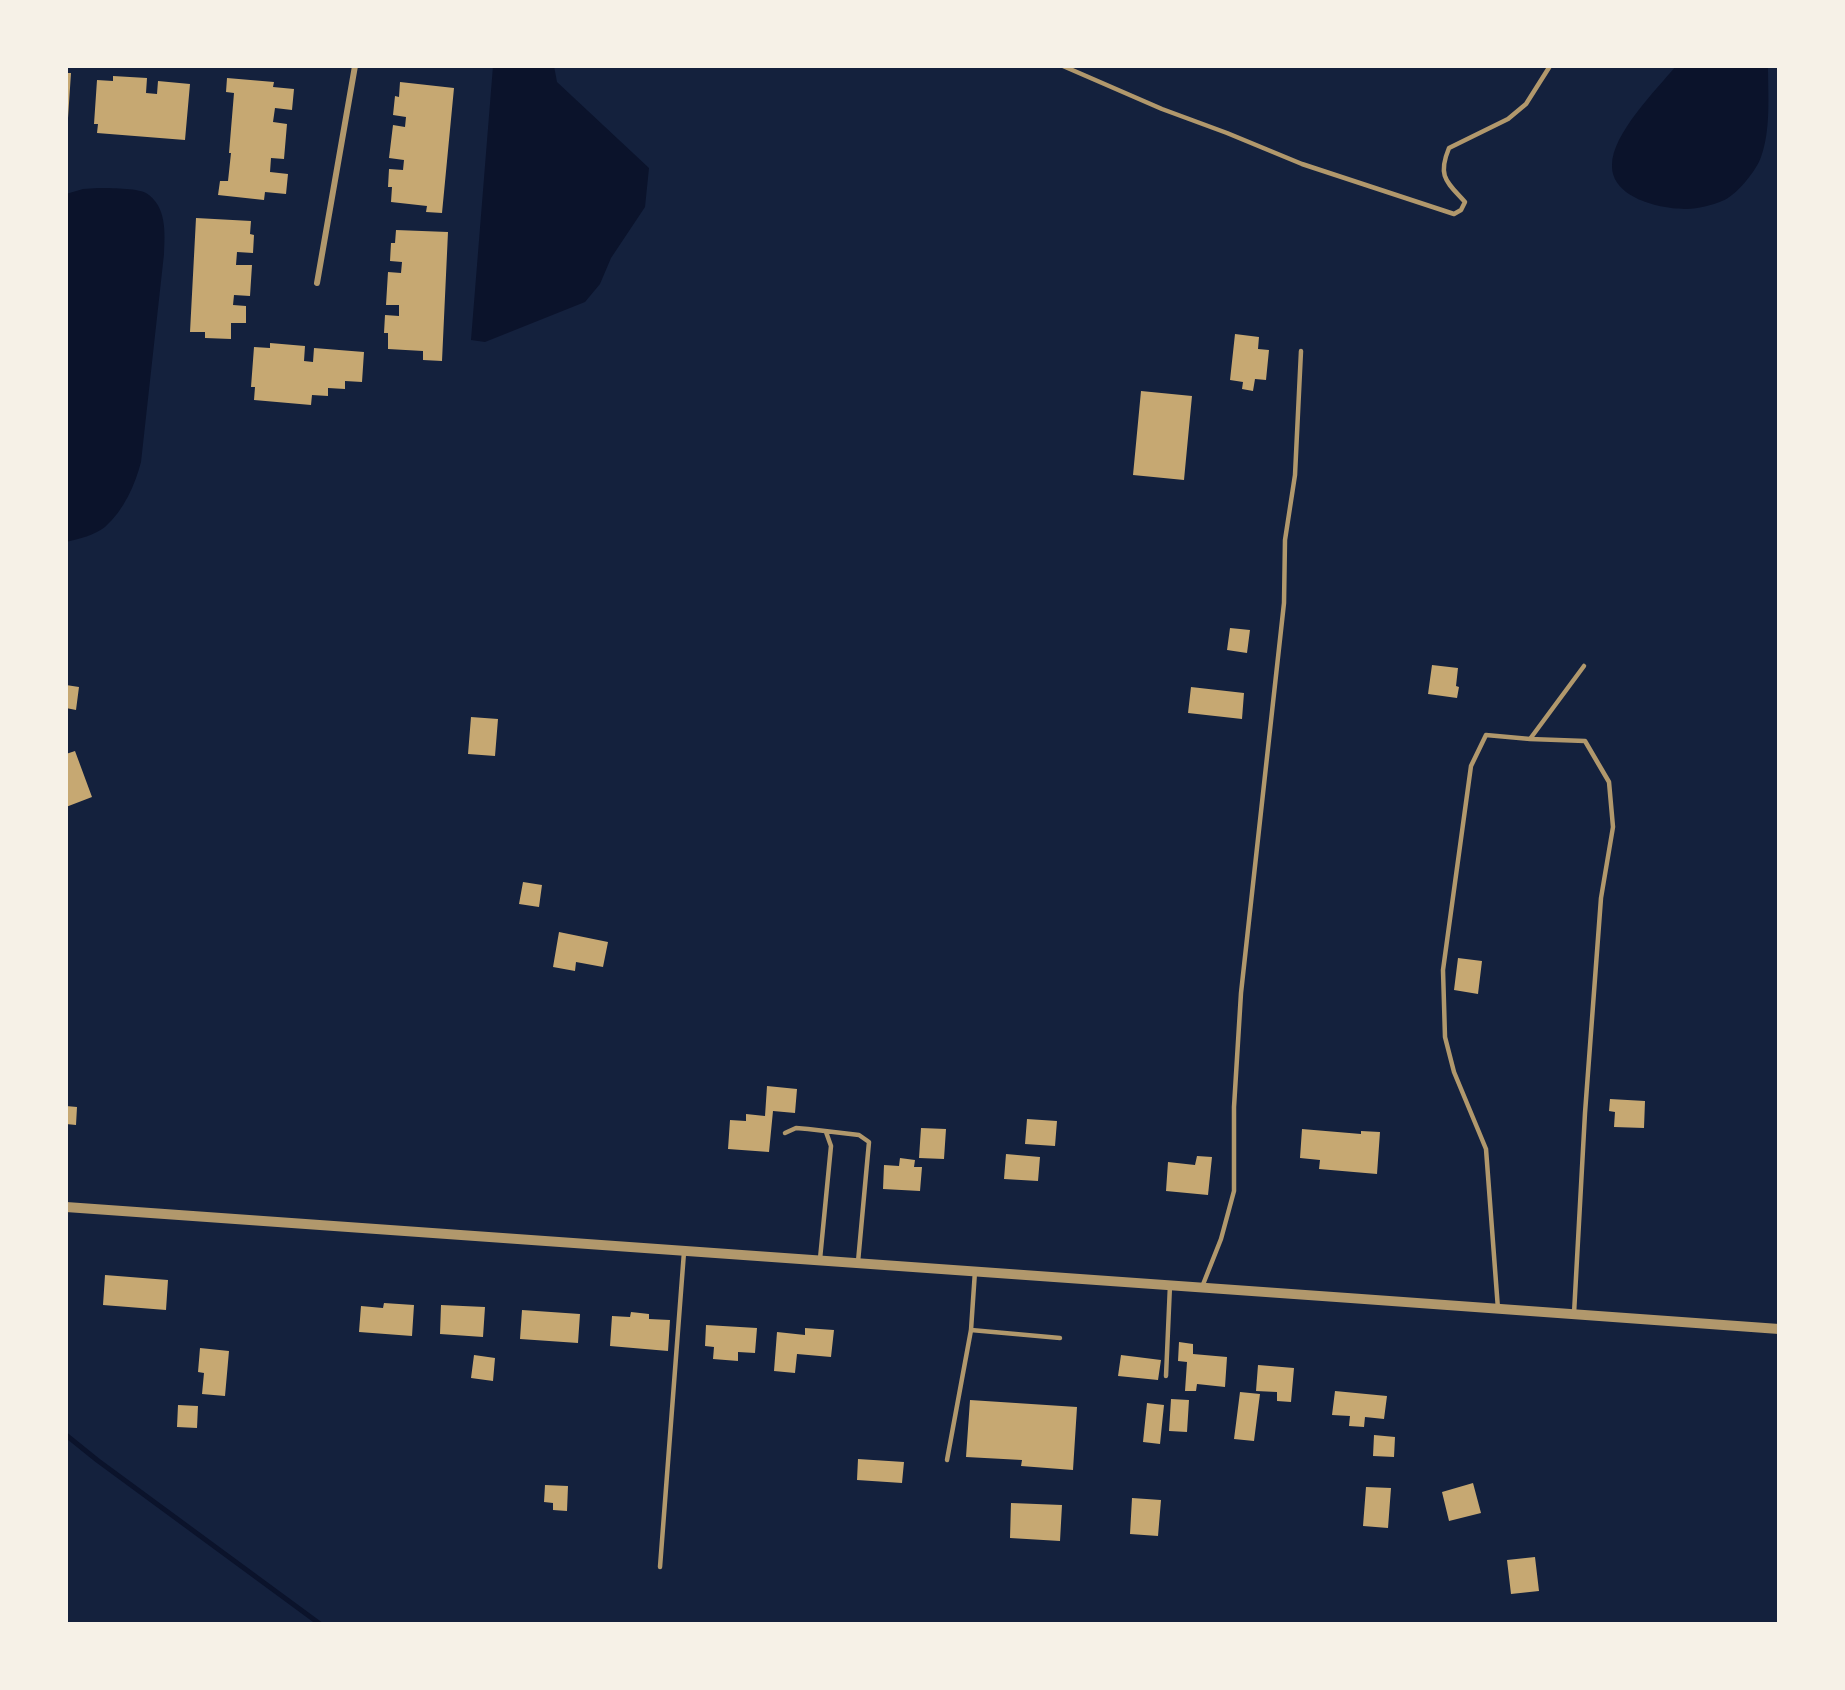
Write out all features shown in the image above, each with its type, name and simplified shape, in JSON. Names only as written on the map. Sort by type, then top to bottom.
[{"type":"street","points":[[317,283],[355,66]]},
{"type":"street","points":[[66,1207],[684,1249],[1779,1329]]},
{"type":"lane","points":[[1063,66],[1162,109],[1302,164],[1454,214],[1461,210],[1465,202],[1449,187],[1443,173],[1443,163],[1449,148],[1508,119],[1526,104],[1550,66]]},
{"type":"lane","points":[[1202,1287],[1221,1239],[1234,1191],[1234,1107],[1241,993],[1284,603],[1286,540],[1294,475],[1301,351]]},
{"type":"lane","points":[[1530,739],[1584,666]]},
{"type":"lane","points":[[1498,1309],[1486,1149],[1454,1072],[1445,1037],[1443,970],[1471,766],[1486,735],[1585,741],[1609,782],[1613,827],[1600,910],[1585,1113],[1574,1314]]},
{"type":"lane","points":[[785,1133],[796,1128],[858,1135],[869,1142],[858,1262]]},
{"type":"lane","points":[[820,1259],[831,1146],[826,1132]]},
{"type":"lane","points":[[660,1567],[684,1249]]},
{"type":"lane","points":[[947,1460],[971,1330],[975,1271]]},
{"type":"lane","points":[[1166,1376],[1170,1285]]},
{"type":"lane","points":[[971,1330],[1060,1338]]},
{"type":"water","points":[[493,66],[554,66],[557,82],[649,168],[645,207],[611,258],[600,284],[585,302],[485,342],[471,340]]},
{"type":"water","points":[[1676,66],[1768,66],[1768,124],[1759,162],[1745,182],[1727,198],[1714,204],[1687,209],[1651,204],[1628,193],[1614,176],[1612,165],[1619,140],[1627,126]]},
{"type":"water","points":[[98,188],[136,190],[153,198],[163,220],[164,254],[139,471],[123,505],[105,527],[92,534],[66,542],[66,194]]},
{"type":"building","points":[[66,73],[71,73],[68,118],[66,118]]},
{"type":"building","points":[[113,76],[147,78],[146,93],[157,94],[158,81],[190,84],[185,140],[97,133],[98,124],[94,124],[97,80],[113,81]]},
{"type":"building","points":[[227,78],[274,82],[273,87],[294,89],[292,110],[275,108],[273,122],[287,124],[284,159],[271,158],[270,172],[288,174],[286,194],[265,192],[264,200],[218,195],[220,181],[228,181],[231,153],[229,153],[234,93],[226,92]]},
{"type":"building","points":[[400,82],[454,88],[442,213],[426,212],[427,206],[391,202],[392,187],[388,187],[389,169],[403,170],[404,160],[389,158],[393,125],[405,127],[406,117],[393,115],[395,96],[399,97]]},
{"type":"building","points":[[196,218],[251,221],[250,234],[254,235],[253,253],[237,252],[236,265],[252,265],[250,296],[234,295],[233,305],[246,306],[246,323],[231,323],[231,339],[205,338],[205,332],[190,332]]},
{"type":"building","points":[[396,230],[448,232],[442,361],[423,360],[423,351],[388,349],[388,333],[384,333],[385,315],[399,316],[399,305],[386,305],[388,272],[401,273],[402,262],[390,261],[391,243],[395,243]]},
{"type":"building","points":[[1235,334],[1259,337],[1258,349],[1269,350],[1266,380],[1255,379],[1253,391],[1242,389],[1243,382],[1230,380]]},
{"type":"building","points":[[270,343],[305,346],[304,361],[313,362],[314,348],[364,352],[362,382],[345,381],[345,389],[328,388],[328,396],[312,395],[311,405],[254,400],[255,387],[251,387],[254,347],[270,348]]},
{"type":"building","points":[[1141,391],[1192,396],[1184,480],[1133,475]]},
{"type":"building","points":[[1230,628],[1250,630],[1247,653],[1227,650]]},
{"type":"building","points":[[1432,665],[1458,668],[1457,698],[1428,694]]},
{"type":"building","points":[[66,685],[79,687],[76,710],[66,708]]},
{"type":"building","points":[[1191,687],[1244,693],[1242,719],[1188,713]]},
{"type":"building","points":[[471,717],[498,719],[495,756],[468,754]]},
{"type":"building","points":[[75,751],[92,797],[66,807],[66,754]]},
{"type":"building","points":[[523,882],[542,885],[539,907],[519,904]]},
{"type":"building","points":[[559,932],[608,942],[603,967],[576,962],[575,971],[553,967]]},
{"type":"building","points":[[1458,958],[1482,961],[1478,994],[1454,990]]},
{"type":"building","points":[[767,1086],[797,1089],[795,1113],[773,1111],[769,1152],[728,1149],[730,1120],[746,1121],[746,1114],[765,1116]]},
{"type":"building","points":[[1610,1099],[1645,1101],[1644,1128],[1614,1127],[1615,1112],[1609,1111]]},
{"type":"building","points":[[66,1106],[77,1107],[76,1125],[66,1124]]},
{"type":"building","points":[[1027,1119],[1057,1121],[1055,1146],[1025,1144]]},
{"type":"building","points":[[921,1128],[946,1129],[944,1159],[919,1158]]},
{"type":"building","points":[[1302,1129],[1361,1134],[1361,1131],[1380,1132],[1377,1174],[1319,1169],[1320,1160],[1300,1158]]},
{"type":"building","points":[[1006,1154],[1040,1157],[1038,1181],[1004,1179]]},
{"type":"building","points":[[1197,1156],[1212,1157],[1208,1195],[1166,1191],[1168,1162],[1195,1165]]},
{"type":"building","points":[[900,1158],[915,1160],[914,1167],[922,1167],[920,1191],[883,1189],[884,1165],[899,1166]]},
{"type":"building","points":[[105,1275],[168,1280],[166,1310],[103,1305]]},
{"type":"building","points":[[384,1303],[414,1305],[412,1336],[359,1332],[361,1306],[383,1308]]},
{"type":"building","points":[[441,1305],[485,1307],[483,1337],[440,1334]]},
{"type":"building","points":[[522,1310],[580,1314],[578,1343],[520,1339]]},
{"type":"building","points":[[631,1312],[649,1314],[649,1319],[670,1320],[668,1351],[610,1346],[612,1316],[630,1317]]},
{"type":"building","points":[[706,1325],[757,1328],[755,1353],[738,1352],[738,1361],[713,1359],[714,1347],[705,1346]]},
{"type":"building","points":[[805,1328],[834,1330],[831,1357],[797,1354],[795,1373],[774,1371],[777,1332],[805,1335]]},
{"type":"building","points":[[1179,1342],[1193,1344],[1193,1354],[1227,1357],[1225,1387],[1197,1384],[1196,1391],[1185,1391],[1187,1362],[1178,1361]]},
{"type":"building","points":[[200,1348],[229,1351],[225,1396],[202,1394],[204,1373],[198,1372]]},
{"type":"building","points":[[474,1355],[495,1358],[493,1381],[471,1378]]},
{"type":"building","points":[[1121,1355],[1161,1360],[1158,1380],[1118,1376]]},
{"type":"building","points":[[1258,1365],[1294,1368],[1291,1402],[1277,1401],[1277,1392],[1256,1391]]},
{"type":"building","points":[[1335,1391],[1387,1396],[1384,1419],[1365,1417],[1364,1427],[1349,1426],[1350,1416],[1332,1415]]},
{"type":"building","points":[[1240,1392],[1260,1394],[1254,1441],[1234,1439]]},
{"type":"building","points":[[1171,1399],[1189,1400],[1187,1432],[1169,1431]]},
{"type":"building","points":[[970,1400],[1077,1407],[1073,1470],[1021,1466],[1022,1460],[966,1457]]},
{"type":"building","points":[[1147,1403],[1164,1405],[1160,1444],[1143,1442]]},
{"type":"building","points":[[178,1405],[198,1406],[197,1428],[177,1427]]},
{"type":"building","points":[[1374,1435],[1395,1437],[1394,1457],[1373,1456]]},
{"type":"building","points":[[858,1459],[904,1462],[902,1483],[857,1480]]},
{"type":"building","points":[[1473,1483],[1481,1513],[1449,1521],[1442,1492]]},
{"type":"building","points":[[545,1485],[568,1486],[567,1511],[553,1510],[553,1503],[544,1502]]},
{"type":"building","points":[[1366,1487],[1391,1488],[1388,1528],[1363,1526]]},
{"type":"building","points":[[1132,1498],[1161,1500],[1158,1536],[1130,1534]]},
{"type":"building","points":[[1011,1503],[1062,1505],[1060,1541],[1010,1538]]},
{"type":"building","points":[[1535,1557],[1539,1591],[1511,1594],[1507,1560]]},
{"type":"waterway","points":[[66,1435],[320,1624]]}]
